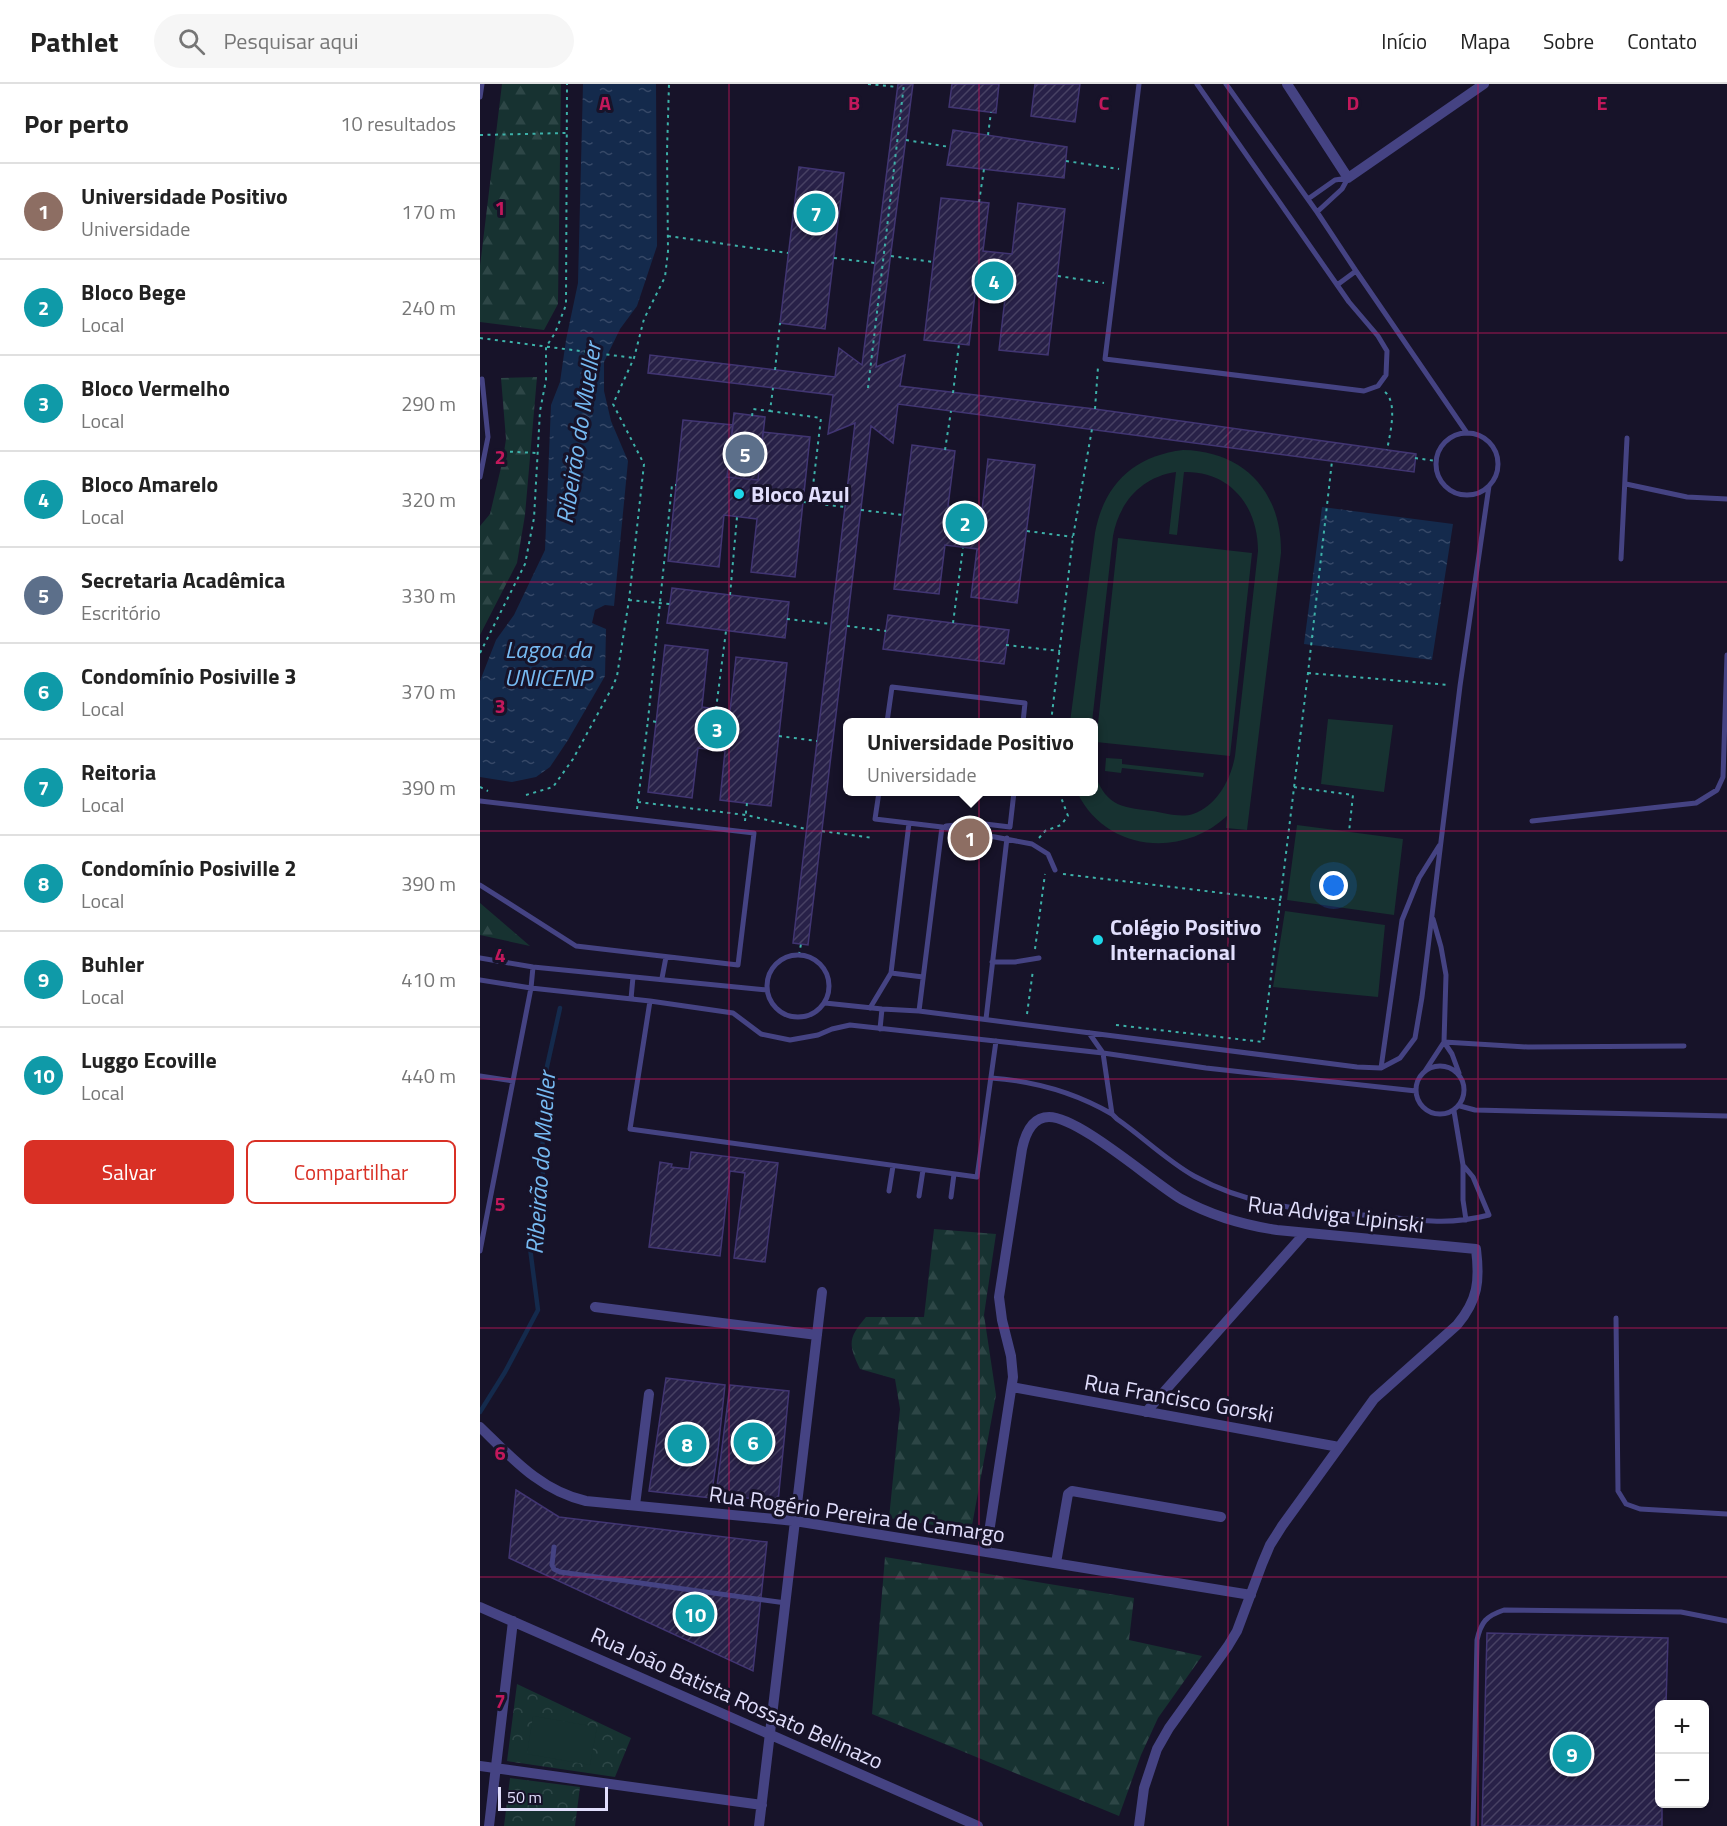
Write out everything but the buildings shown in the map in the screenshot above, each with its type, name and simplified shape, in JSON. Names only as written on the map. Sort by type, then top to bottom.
[{"type":"street","points":[[1287,84],[1348,178],[1484,84]]},
{"type":"street","name":"Rua Adviga Lipinski","points":[[1012,1387],[1013,1367],[1002,1320],[1000,1285],[1024,1142],[1034,1124],[1041,1118],[1051,1117],[1079,1128],[1163,1187],[1206,1211],[1250,1226],[1476,1249],[1478,1284],[1467,1312],[1450,1331],[1378,1394],[1339,1447]]},
{"type":"street","points":[[1146,1412],[1305,1233]]},
{"type":"street","points":[[759,1826],[822,1292]]},
{"type":"street","points":[[595,1307],[817,1335]]},
{"type":"street","points":[[986,1552],[1012,1387]]},
{"type":"street","name":"Rua Francisco Gorski","points":[[1012,1387],[1339,1447]]},
{"type":"street","points":[[635,1505],[649,1394]]},
{"type":"street","name":"Rua Rogério Pereira de Camargo","points":[[482,1428],[530,1474],[561,1493],[586,1501],[795,1521],[1251,1595]]},
{"type":"street","points":[[1139,1826],[1143,1788],[1157,1749],[1169,1728],[1237,1631],[1270,1545],[1339,1447]]},
{"type":"street","points":[[1056,1563],[1068,1494],[1072,1491],[1221,1517]]},
{"type":"street","name":"Rua João Batista Rossato Belinazo","points":[[480,1607],[978,1826]]},
{"type":"street","points":[[489,1826],[513,1621]]},
{"type":"street","points":[[480,1766],[762,1805]]},
{"type":"lane","points":[[480,97],[482,84]]},
{"type":"lane","points":[[1139,84],[1105,359],[1364,391],[1378,386],[1386,375],[1387,351],[1378,336],[1337,285],[1197,84]]},
{"type":"lane","points":[[1226,84],[1317,212],[1467,433]]},
{"type":"lane","points":[[1308,199],[1335,180],[1348,178]]},
{"type":"lane","points":[[1317,212],[1337,194],[1348,178]]},
{"type":"lane","points":[[1337,285],[1356,271]]},
{"type":"lane","points":[[480,477],[488,437],[482,379]]},
{"type":"lane","points":[[1467,433],[1479,435],[1489,442],[1496,452],[1498,463],[1496,476],[1489,486],[1476,493],[1462,494],[1448,488],[1439,477],[1436,461],[1440,447],[1452,436],[1467,433]]},
{"type":"lane","points":[[1621,559],[1627,438]]},
{"type":"lane","points":[[1626,484],[1687,497],[1727,499]]},
{"type":"lane","points":[[825,1003],[986,1019],[1357,1067],[1381,1068],[1400,1058],[1415,1038],[1460,686],[1489,486]]},
{"type":"lane","points":[[1532,821],[1696,803],[1717,790],[1723,777],[1727,655]]},
{"type":"lane","points":[[888,718],[892,687],[1025,703],[1024,718]]},
{"type":"lane","points":[[878,796],[875,819],[942,827],[1032,844],[1048,854],[1056,871]]},
{"type":"lane","points":[[942,827],[977,823],[1010,827],[1014,796]]},
{"type":"lane","points":[[480,801],[754,833],[738,965],[576,946],[480,885]]},
{"type":"lane","points":[[870,1008],[891,973],[909,823]]},
{"type":"lane","points":[[919,1011],[942,827]]},
{"type":"lane","points":[[986,1019],[1007,838]]},
{"type":"lane","points":[[1381,1068],[1402,920],[1419,878],[1440,845]]},
{"type":"lane","points":[[1432,915],[1446,975],[1444,1042],[1418,1080],[1416,1091],[1417,1100],[1423,1107],[1430,1113],[1440,1115],[1454,1111],[1460,1106],[1465,1095],[1464,1084],[1452,1054],[1444,1042]]},
{"type":"lane","points":[[799,955],[814,958],[822,965],[830,983],[825,1003],[819,1010],[801,1018],[782,1014],[769,999],[767,990],[767,982],[773,967],[786,957],[799,955]]},
{"type":"lane","points":[[662,978],[666,957]]},
{"type":"lane","points":[[480,958],[533,967],[767,990]]},
{"type":"lane","points":[[992,962],[1037,959]]},
{"type":"lane","points":[[480,1251],[531,988],[533,967]]},
{"type":"lane","points":[[891,973],[923,977]]},
{"type":"lane","points":[[630,999],[633,977]]},
{"type":"lane","points":[[480,980],[531,988],[650,1000],[733,1013],[761,1034],[790,1040],[818,1035],[850,1025],[1416,1091]]},
{"type":"lane","points":[[650,1000],[630,1129],[977,1177],[996,1041]]},
{"type":"lane","points":[[880,1029],[882,1009]]},
{"type":"lane","points":[[1089,1033],[1103,1053],[1112,1114]]},
{"type":"lane","points":[[1444,1042],[1528,1047],[1684,1046]]},
{"type":"lane","points":[[1425,1071],[1436,1066],[1448,1066],[1459,1074]]},
{"type":"lane","points":[[480,1076],[513,1081]]},
{"type":"lane","points":[[991,1078],[1050,1086],[1091,1101],[1112,1114],[1166,1158],[1193,1176],[1249,1199],[1276,1206],[1411,1221],[1446,1222],[1489,1215],[1473,1177],[1463,1165]]},
{"type":"lane","points":[[1460,1106],[1475,1110],[1727,1116]]},
{"type":"lane","points":[[1454,1111],[1463,1165],[1463,1200],[1466,1220]]},
{"type":"lane","points":[[889,1191],[893,1166]]},
{"type":"lane","points":[[919,1196],[923,1170]]},
{"type":"lane","points":[[951,1197],[954,1174]]},
{"type":"lane","points":[[1616,1318],[1617,1491],[1626,1504],[1640,1509],[1727,1514]]},
{"type":"lane","points":[[554,1547],[552,1565],[560,1572],[786,1603]]},
{"type":"lane","points":[[1473,1826],[1477,1640],[1480,1626],[1491,1614],[1504,1610],[1681,1612],[1727,1621]]},
{"type":"path","points":[[480,653],[525,564],[534,518],[540,411],[546,380],[546,347],[555,333],[566,305],[567,84]]},
{"type":"path","points":[[521,796],[553,787],[573,759],[617,676],[629,600],[644,464],[613,404],[634,358],[644,319],[665,277],[668,236],[669,84]]},
{"type":"path","points":[[868,84],[897,87]]},
{"type":"path","points":[[868,388],[903,84]]},
{"type":"path","points":[[988,135],[991,112]]},
{"type":"path","points":[[480,135],[566,133]]},
{"type":"path","points":[[906,140],[950,147]]},
{"type":"path","points":[[1066,161],[1129,170]]},
{"type":"path","points":[[979,202],[984,169]]},
{"type":"path","points":[[668,236],[788,253]]},
{"type":"path","points":[[891,256],[933,261]]},
{"type":"path","points":[[834,258],[875,263]]},
{"type":"path","points":[[1058,276],[1104,283]]},
{"type":"path","points":[[775,370],[780,323]]},
{"type":"path","points":[[480,338],[634,358]]},
{"type":"path","points":[[953,393],[959,344]]},
{"type":"path","points":[[1378,386],[1389,395],[1393,416],[1388,450]]},
{"type":"path","points":[[770,411],[772,388]]},
{"type":"path","points":[[752,416],[753,409],[821,418],[811,503]]},
{"type":"path","points":[[945,450],[951,411]]},
{"type":"path","points":[[1052,718],[1073,537],[1092,429]]},
{"type":"path","points":[[486,450],[538,453]]},
{"type":"path","points":[[1415,458],[1436,461]]},
{"type":"path","points":[[1110,1024],[1263,1042],[1332,461]]},
{"type":"path","points":[[636,819],[672,485],[676,485]]},
{"type":"path","points":[[803,502],[845,507]]},
{"type":"path","points":[[861,510],[903,515]]},
{"type":"path","points":[[730,595],[737,517]]},
{"type":"path","points":[[1027,531],[1073,537]]},
{"type":"path","points":[[953,623],[963,548]]},
{"type":"path","points":[[629,600],[670,604]]},
{"type":"path","points":[[787,619],[831,624]]},
{"type":"path","points":[[847,626],[886,631]]},
{"type":"path","points":[[716,709],[726,630]]},
{"type":"path","points":[[1006,645],[1060,651]]},
{"type":"path","points":[[1308,673],[1460,686]]},
{"type":"path","points":[[648,720],[656,722]]},
{"type":"path","points":[[779,736],[817,741]]},
{"type":"path","points":[[480,787],[495,794]]},
{"type":"path","points":[[1294,787],[1353,795],[1349,832]]},
{"type":"path","points":[[1032,844],[1045,831],[1061,825],[1068,816],[1060,796]]},
{"type":"path","points":[[638,802],[746,815],[806,829]]},
{"type":"path","points":[[744,832],[747,803]]},
{"type":"path","points":[[822,831],[873,838]]},
{"type":"path","points":[[1056,871],[1281,900]]},
{"type":"path","points":[[1027,1014],[1037,959],[1045,872]]},
{"type":"path","points":[[799,955],[801,944]]},
{"type":"green space","points":[[502,84],[561,84],[558,304],[544,330],[480,322],[480,266]]},
{"type":"green space","points":[[537,377],[525,515],[517,563],[480,635],[480,526],[490,514],[506,439],[501,378]]},
{"type":"green space","points":[[1183,450],[1205,452],[1241,467],[1255,479],[1267,494],[1275,511],[1280,531],[1281,553],[1247,830],[1226,828],[1227,816],[1208,830],[1188,839],[1167,843],[1145,842],[1125,837],[1106,827],[1090,812],[1080,796],[1098,796],[1098,781],[1102,790],[1114,802],[1130,808],[1183,816],[1202,810],[1222,791],[1235,756],[1258,551],[1257,535],[1247,506],[1228,485],[1201,473],[1184,472],[1177,535],[1169,534],[1176,472],[1152,479],[1126,503],[1120,513],[1113,536],[1092,718],[1071,718],[1099,516],[1106,500],[1124,475],[1136,466],[1166,453]]},
{"type":"green space","points":[[1118,538],[1252,553],[1230,756],[1098,742],[1098,723]]},
{"type":"green space","points":[[1328,719],[1393,725],[1384,792],[1321,784]]},
{"type":"green space","points":[[1106,758],[1122,759],[1122,764],[1204,773],[1203,777],[1122,768],[1121,773],[1105,771]]},
{"type":"green space","points":[[1297,825],[1403,839],[1394,915],[1287,900]]},
{"type":"green space","points":[[480,903],[530,946],[480,935]]},
{"type":"green space","points":[[1285,911],[1385,925],[1378,997],[1273,987]]},
{"type":"green space","points":[[934,1229],[996,1234],[984,1315],[996,1395],[971,1531],[889,1518],[900,1409],[895,1379],[860,1369],[852,1347],[853,1336],[866,1317],[924,1317]]},
{"type":"green space","points":[[885,1557],[1134,1598],[1129,1640],[1202,1656],[1158,1718],[1141,1755],[1119,1816],[872,1714]]},
{"type":"green space","points":[[517,1684],[631,1738],[615,1777],[507,1761]]},
{"type":"green space","points":[[533,1716],[597,1727],[590,1765],[527,1754]]},
{"type":"green space","points":[[510,1778],[580,1787],[575,1826],[504,1826]]},
{"type":"water","name":"Lagoa da UNICENP","points":[[583,84],[656,84],[657,246],[637,306],[620,329],[604,362],[604,391],[611,421],[628,461],[614,606],[605,605],[595,610],[592,623],[606,629],[605,676],[550,767],[536,777],[512,782],[480,777],[480,681],[496,640],[514,615],[545,550],[551,405],[560,382],[578,283]]},
{"type":"water","points":[[1322,507],[1453,524],[1432,660],[1304,644]]},
{"type":"waterway","name":"Ribeirão do Mueller","points":[[480,1412],[505,1372],[538,1310],[529,1240],[543,1185],[542,1089],[560,1008]]},
{"type":"place","name":"Reitoria","points":[[816,213]]},
{"type":"place","name":"Bloco Amarelo","points":[[994,281]]},
{"type":"place","name":"Secretaria Acadêmica","points":[[745,454]]},
{"type":"place","name":"Bloco Azul","points":[[739,494]]},
{"type":"place","name":"Bloco Bege","points":[[965,523]]},
{"type":"place","name":"Bloco Vermelho","points":[[717,729]]},
{"type":"place","name":"Universidade Positivo","points":[[970,838]]},
{"type":"place","name":"Colégio Positivo Internacional","points":[[1098,940]]},
{"type":"place","name":"Condomínio Posiville 3","points":[[753,1442]]},
{"type":"place","name":"Condomínio Posiville 2","points":[[687,1444]]},
{"type":"place","name":"Luggo Ecoville","points":[[695,1614]]},
{"type":"place","name":"Buhler","points":[[1572,1754]]}]
